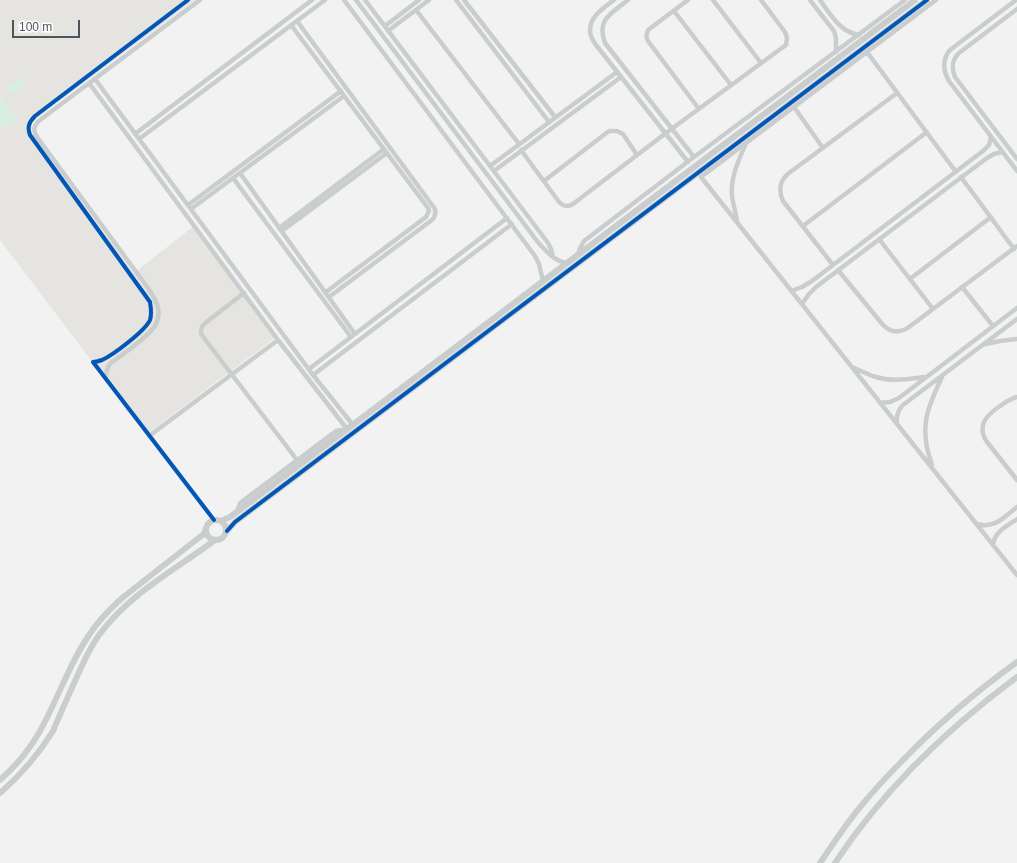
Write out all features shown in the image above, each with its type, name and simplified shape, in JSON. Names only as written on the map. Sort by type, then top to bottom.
[{"type":"street","points":[[105,378],[108,367],[111,363],[149,333],[155,326],[159,308],[156,300],[148,288],[30,135],[28,130],[29,124],[35,116],[188,0]]},
{"type":"street","points":[[200,0],[36,123],[34,132],[150,302],[152,311],[150,321],[144,329],[107,358],[93,362],[214,520]]},
{"type":"street","points":[[135,134],[312,0]]},
{"type":"street","points":[[139,139],[325,0]]},
{"type":"street","points":[[344,0],[529,248],[539,264],[543,281]]},
{"type":"street","points":[[356,0],[537,241],[546,252],[561,262],[566,263]]},
{"type":"street","points":[[365,0],[548,243],[553,257]]},
{"type":"street","points":[[386,28],[413,2],[419,0]]},
{"type":"street","points":[[380,32],[416,10],[429,0]]},
{"type":"street","points":[[456,0],[549,122]]},
{"type":"street","points":[[464,0],[554,117]]},
{"type":"street","points":[[614,0],[594,17],[590,26],[591,36],[596,45],[688,162]]},
{"type":"street","points":[[628,0],[611,13],[605,20],[602,27],[602,36],[605,43],[694,157]]},
{"type":"street","points":[[688,0],[648,30],[647,38],[699,109]]},
{"type":"street","points":[[713,0],[761,63]]},
{"type":"street","points":[[521,150],[562,205],[570,206],[786,45],[787,38],[785,32],[761,0]]},
{"type":"street","points":[[810,0],[834,31],[837,43],[836,52]]},
{"type":"street","points":[[820,0],[842,28],[859,35]]},
{"type":"street","points":[[578,254],[584,241],[905,0]]},
{"type":"street","points":[[0,780],[22,757],[40,731],[74,661],[89,634],[122,598],[204,534],[209,523],[214,520],[221,521],[237,512],[915,0]]},
{"type":"street","points":[[0,793],[26,768],[53,731],[87,655],[99,635],[106,626],[138,595],[215,540],[220,540],[223,538],[235,522],[816,87],[927,0]]},
{"type":"street","points":[[699,175],[747,143],[794,107],[816,87],[867,52],[936,0]]},
{"type":"street","points":[[1016,0],[950,50],[945,60],[945,71],[947,78],[1017,171]]},
{"type":"street","points":[[1017,9],[959,53],[953,61],[952,67],[955,76],[1017,159]]},
{"type":"street","points":[[416,10],[519,144]]},
{"type":"street","points":[[674,11],[731,85]]},
{"type":"street","points":[[825,20],[831,14]]},
{"type":"street","points":[[297,21],[414,179],[435,209],[436,213],[432,220],[327,294]]},
{"type":"street","points":[[291,25],[428,208],[428,214],[426,217],[327,294]]},
{"type":"street","points":[[152,27],[157,32]]},
{"type":"street","points":[[867,52],[956,172]]},
{"type":"street","points":[[490,166],[554,117],[617,72]]},
{"type":"street","points":[[494,171],[621,77]]},
{"type":"street","points":[[95,79],[313,375],[353,425]]},
{"type":"street","points":[[89,83],[345,430]]},
{"type":"street","points":[[189,207],[240,173],[343,93]]},
{"type":"street","points":[[189,207],[343,93]]},
{"type":"street","points":[[834,265],[783,201],[780,192],[781,185],[786,176],[897,93]]},
{"type":"street","points":[[794,107],[823,148]]},
{"type":"street","points":[[544,181],[610,131],[617,131],[623,134],[637,155]]},
{"type":"street","points":[[803,226],[927,132]]},
{"type":"street","points":[[791,290],[807,284],[834,265],[956,172],[986,149],[989,145],[991,137]]},
{"type":"street","points":[[738,223],[732,196],[732,185],[736,168],[747,143]]},
{"type":"street","points":[[986,149],[989,151],[990,155]]},
{"type":"street","points":[[280,229],[386,151]]},
{"type":"street","points":[[802,304],[812,290],[838,270],[990,155],[1002,152]]},
{"type":"street","points":[[693,168],[1017,575]]},
{"type":"street","points":[[240,173],[327,294],[353,335]]},
{"type":"street","points":[[233,178],[353,335]]},
{"type":"street","points":[[838,270],[885,328],[900,331],[906,329],[1016,247],[961,178]]},
{"type":"street","points":[[910,279],[991,217]]},
{"type":"street","points":[[309,369],[507,218]]},
{"type":"street","points":[[313,375],[512,224]]},
{"type":"street","points":[[879,239],[933,309]]},
{"type":"street","points":[[529,248],[537,241]]},
{"type":"street","points":[[962,287],[993,326]]},
{"type":"street","points":[[244,294],[204,324],[201,330],[202,338],[297,460]]},
{"type":"street","points":[[880,402],[890,402],[897,399],[1017,308]]},
{"type":"street","points":[[897,424],[897,415],[902,406],[1017,319]]},
{"type":"street","points":[[983,345],[1017,339]]},
{"type":"street","points":[[149,436],[278,340]]},
{"type":"street","points":[[107,358],[111,363]]},
{"type":"street","points":[[851,366],[873,376],[884,379],[900,380],[926,377]]},
{"type":"street","points":[[934,470],[927,451],[925,427],[926,416],[930,403],[943,375]]},
{"type":"street","points":[[1017,397],[1007,401],[990,413],[984,420],[983,430],[985,439],[1017,480]]},
{"type":"street","points":[[897,399],[898,404],[902,406]]},
{"type":"street","points":[[237,512],[240,503],[336,431],[345,430]]},
{"type":"street","points":[[977,524],[989,526],[1017,507]]},
{"type":"street","points":[[993,545],[995,536],[1017,518]]},
{"type":"street","points":[[221,521],[226,526],[227,531]]},
{"type":"street","points":[[997,522],[998,527],[1002,530]]},
{"type":"street","points":[[206,528],[208,536],[215,540]]},
{"type":"street","points":[[820,863],[861,806],[892,771],[954,712],[981,689],[1017,662]]},
{"type":"street","points":[[835,863],[870,815],[913,767],[963,720],[1017,677]]},
{"type":"shaded area","points":[[0,0],[195,0],[37,118],[32,124],[31,131],[134,273],[194,226],[276,337],[147,434],[0,240]]},
{"type":"green space","points":[[20,78],[26,86],[13,95],[7,87]]},
{"type":"green space","points":[[0,96],[17,119],[3,129],[0,125]]},
{"type":"cycle path","points":[[188,0],[35,116],[31,120],[29,130],[30,135],[150,302],[151,313],[150,320],[147,325],[113,353],[102,360],[93,362],[214,520]]},
{"type":"cycle path","points":[[227,531],[235,522],[927,0]]}]
